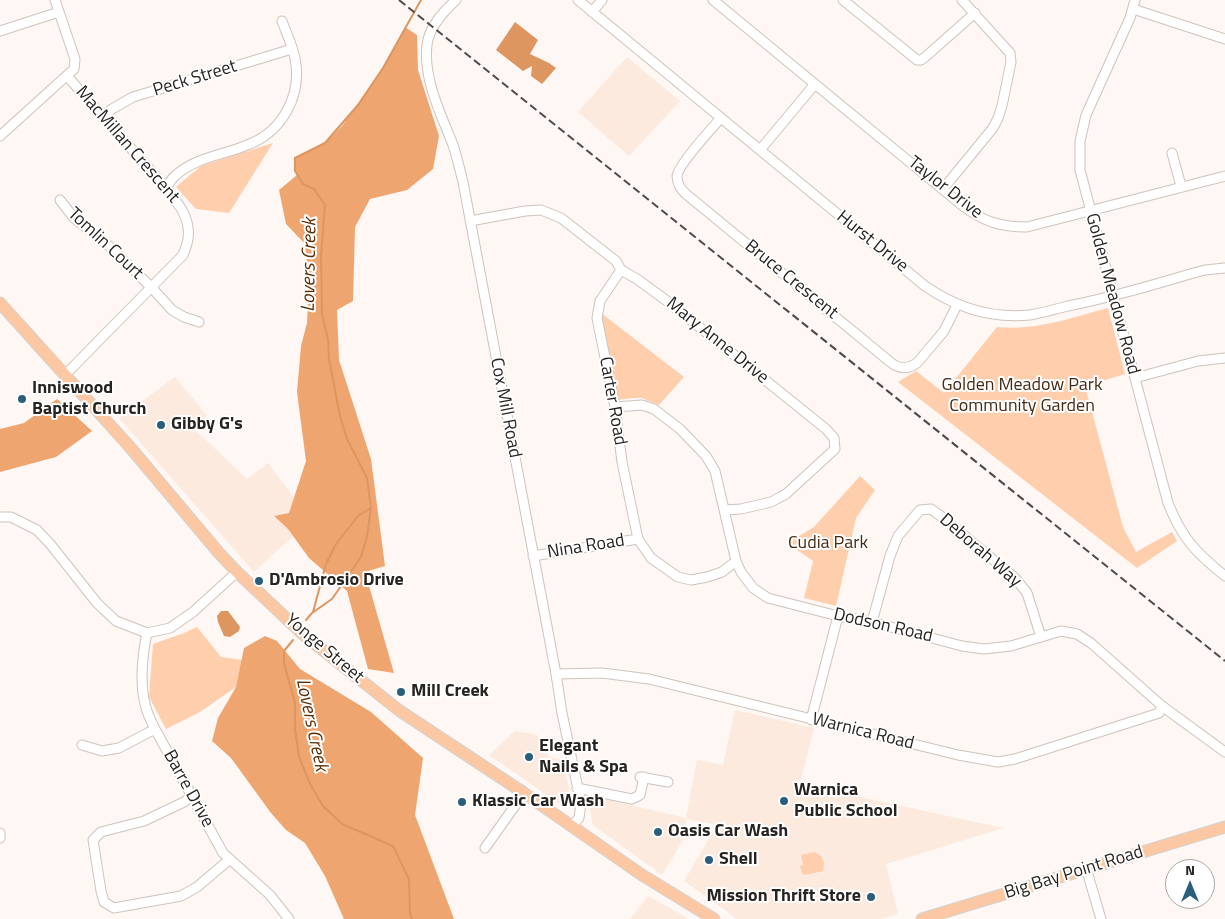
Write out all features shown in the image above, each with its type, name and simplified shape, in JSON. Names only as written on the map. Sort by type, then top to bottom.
[{"type":"main road","name":"Yonge Street","points":[[0,303],[129,446],[218,553],[305,636],[386,702],[524,793],[642,875],[714,919]]},
{"type":"main road","name":"Big Bay Point Road","points":[[922,919],[1225,827]]},
{"type":"street","points":[[0,136],[74,69],[75,61],[56,0]]},
{"type":"street","name":"Cox Mill Road","points":[[456,0],[434,24],[427,43],[427,65],[432,87],[454,148],[463,182],[562,713],[581,803],[579,818],[572,826]]},
{"type":"street","name":"Hurst Drive","points":[[578,0],[925,286],[957,305],[990,314],[1024,315],[1046,312],[1205,270],[1225,268]]},
{"type":"street","points":[[592,12],[602,0]]},
{"type":"street","name":"Taylor Drive","points":[[714,0],[963,206],[987,220],[1007,226],[1035,225],[1225,176]]},
{"type":"street","points":[[843,0],[917,60],[924,58],[974,13]]},
{"type":"street","points":[[943,189],[992,128],[1000,112],[1012,62],[1010,53],[962,0]]},
{"type":"street","points":[[1134,5],[1225,39]]},
{"type":"street","name":"Golden Meadow Road","points":[[1134,5],[1088,107],[1079,147],[1080,170],[1168,503],[1180,530],[1194,548],[1225,576]]},
{"type":"street","points":[[0,31],[59,12]]},
{"type":"street","points":[[166,188],[174,176],[186,168],[200,161],[253,143],[269,132],[283,118],[292,101],[297,82],[296,63],[282,21]]},
{"type":"street","name":"Peck Street","points":[[102,117],[133,97],[292,49]]},
{"type":"street","name":"MacMillan Crescent","points":[[65,376],[183,255],[188,239],[188,222],[181,207],[67,76]]},
{"type":"street","points":[[760,150],[815,84]]},
{"type":"street","name":"Bruce Crescent","points":[[721,118],[681,166],[677,177],[681,189],[893,365],[902,368],[913,366],[917,363],[944,331],[957,305]]},
{"type":"street","points":[[1172,153],[1181,186]]},
{"type":"street","name":"Tomlin Court","points":[[60,200],[74,218],[110,246],[172,310],[199,322]]},
{"type":"street","name":"Mary Anne Drive","points":[[470,221],[541,210],[561,218],[616,261],[622,270],[667,301],[826,429],[834,438],[834,449],[786,494],[771,502],[741,509],[725,510]]},
{"type":"street","name":"Carter Road","points":[[622,270],[600,301],[597,318],[615,407],[622,462],[638,538]]},
{"type":"street","points":[[1135,378],[1198,362],[1225,358]]},
{"type":"street","name":"Dodson Road","points":[[615,407],[642,405],[654,409],[680,430],[706,456],[716,471],[736,561],[741,572],[753,588],[768,598],[838,616],[872,622],[962,646],[984,649],[1011,646],[1061,631],[1077,634],[1091,643],[1162,706],[1225,752]]},
{"type":"street","name":"Deborah Way","points":[[872,622],[890,556],[898,536],[920,510],[931,509],[1015,578],[1027,593],[1041,637]]},
{"type":"street","points":[[0,517],[11,517],[36,530],[52,545],[97,603],[116,621],[146,633],[170,628],[193,612],[237,572]]},
{"type":"street","name":"Nina Road","points":[[533,556],[638,538],[651,558],[678,577],[691,580],[708,577],[722,572],[736,561]]},
{"type":"street","points":[[811,720],[838,616]]},
{"type":"street","name":"Barre Drive","points":[[146,633],[143,650],[142,686],[146,710],[155,729],[223,853],[270,895],[289,919]]},
{"type":"street","name":"Warnica Road","points":[[556,674],[602,673],[649,679],[958,755],[998,762],[1015,759],[1159,713],[1162,706]]},
{"type":"street","points":[[82,745],[102,751],[119,748],[155,729]]},
{"type":"street","points":[[577,788],[632,799],[640,795],[642,777],[668,782]]},
{"type":"street","points":[[485,848],[524,793]]},
{"type":"street","points":[[192,796],[144,822],[101,832],[94,840],[104,902],[114,908],[181,896],[197,888],[230,858]]},
{"type":"street","points":[[0,833],[0,838]]},
{"type":"street","points":[[1086,868],[1101,919]]},
{"type":"shaded area","points":[[515,22],[538,40],[530,54],[556,68],[542,84],[531,76],[532,66],[523,71],[496,50]]},
{"type":"shaded area","points":[[405,27],[417,35],[418,70],[439,136],[433,169],[407,190],[370,199],[355,227],[353,301],[337,310],[339,360],[371,459],[385,566],[365,572],[394,673],[368,669],[347,591],[309,558],[288,529],[274,516],[289,513],[306,461],[297,392],[301,346],[307,323],[309,283],[305,244],[286,224],[279,190],[297,175],[295,171],[295,158],[325,143],[342,126],[383,68]]},
{"type":"shaded area","points":[[627,57],[680,101],[629,156],[578,112]]},
{"type":"shaded area","points":[[175,377],[207,416],[192,427],[247,479],[268,463],[294,498],[289,513],[274,516],[293,536],[254,572],[119,418]]},
{"type":"shaded area","points":[[57,399],[92,431],[56,457],[0,472],[0,429],[24,423]]},
{"type":"shaded area","points":[[221,611],[228,611],[240,627],[239,631],[230,637],[224,636],[218,622],[217,616]]},
{"type":"shaded area","points":[[265,636],[277,641],[300,669],[371,712],[423,758],[415,815],[454,919],[344,919],[325,876],[305,843],[286,830],[271,813],[231,758],[212,741],[218,718],[236,687],[244,648]]},
{"type":"shaded area","name":"Warnica Public School","points":[[735,710],[814,728],[800,784],[1003,828],[886,864],[898,914],[881,919],[737,919],[684,881],[717,825],[686,819],[685,837],[662,875],[593,825],[587,795],[686,818],[697,760],[723,765]]},
{"type":"shaded area","points":[[515,731],[537,735],[549,757],[564,760],[570,798],[564,807],[489,755]]},
{"type":"shaded area","points":[[648,896],[679,913],[688,919],[630,919]]},
{"type":"green space","points":[[273,143],[229,213],[196,209],[176,187],[201,166]]},
{"type":"green space","name":"Golden Meadow Park Community Garden","points":[[1108,308],[1125,374],[1085,386],[1123,527],[1136,552],[1172,532],[1177,541],[1137,568],[898,382],[916,371],[944,393],[997,327],[1011,328],[1039,325]]},
{"type":"green space","points":[[601,313],[684,377],[659,405],[642,398],[617,400]]},
{"type":"green space","name":"Cudia Park","points":[[860,476],[875,490],[856,518],[836,606],[804,598],[813,561],[787,543],[814,527]]},
{"type":"green space","points":[[197,627],[221,657],[242,660],[236,687],[200,712],[166,729],[149,697],[153,644]]},
{"type":"green space","points":[[815,852],[822,857],[824,863],[823,871],[805,875],[802,873],[800,866],[803,865],[801,855]]},
{"type":"waterway","name":"Lovers Creek","points":[[306,620],[312,613],[332,599],[361,557],[367,537],[371,508],[367,478],[347,439],[340,416],[329,359],[328,339],[322,315],[321,255],[325,205],[314,189],[303,184],[295,171],[295,158],[325,143],[358,105],[383,68],[421,0]]},
{"type":"waterway","points":[[313,612],[326,564],[336,544],[359,515],[371,508]]},
{"type":"waterway","name":"Lovers Creek","points":[[293,640],[284,651],[284,663],[295,703],[295,729],[299,757],[310,784],[323,806],[342,824],[393,846],[409,879],[410,913],[412,919]]},
{"type":"railway","points":[[399,0],[1225,661]]},
{"type":"place","name":"Inniswood Baptist Church","points":[[22,399]]},
{"type":"place","name":"Gibby G's","points":[[161,425]]},
{"type":"place","name":"D'Ambrosio Drive","points":[[259,581]]},
{"type":"place","name":"Mill Creek","points":[[401,692]]},
{"type":"place","name":"Elegant Nails & Spa","points":[[529,757]]},
{"type":"place","name":"Warnica Public School","points":[[784,801]]},
{"type":"place","name":"Klassic Car Wash","points":[[462,802]]},
{"type":"place","name":"Oasis Car Wash","points":[[658,832]]},
{"type":"place","name":"Shell","points":[[709,860]]},
{"type":"place","name":"Mission Thrift Store","points":[[871,897]]}]
